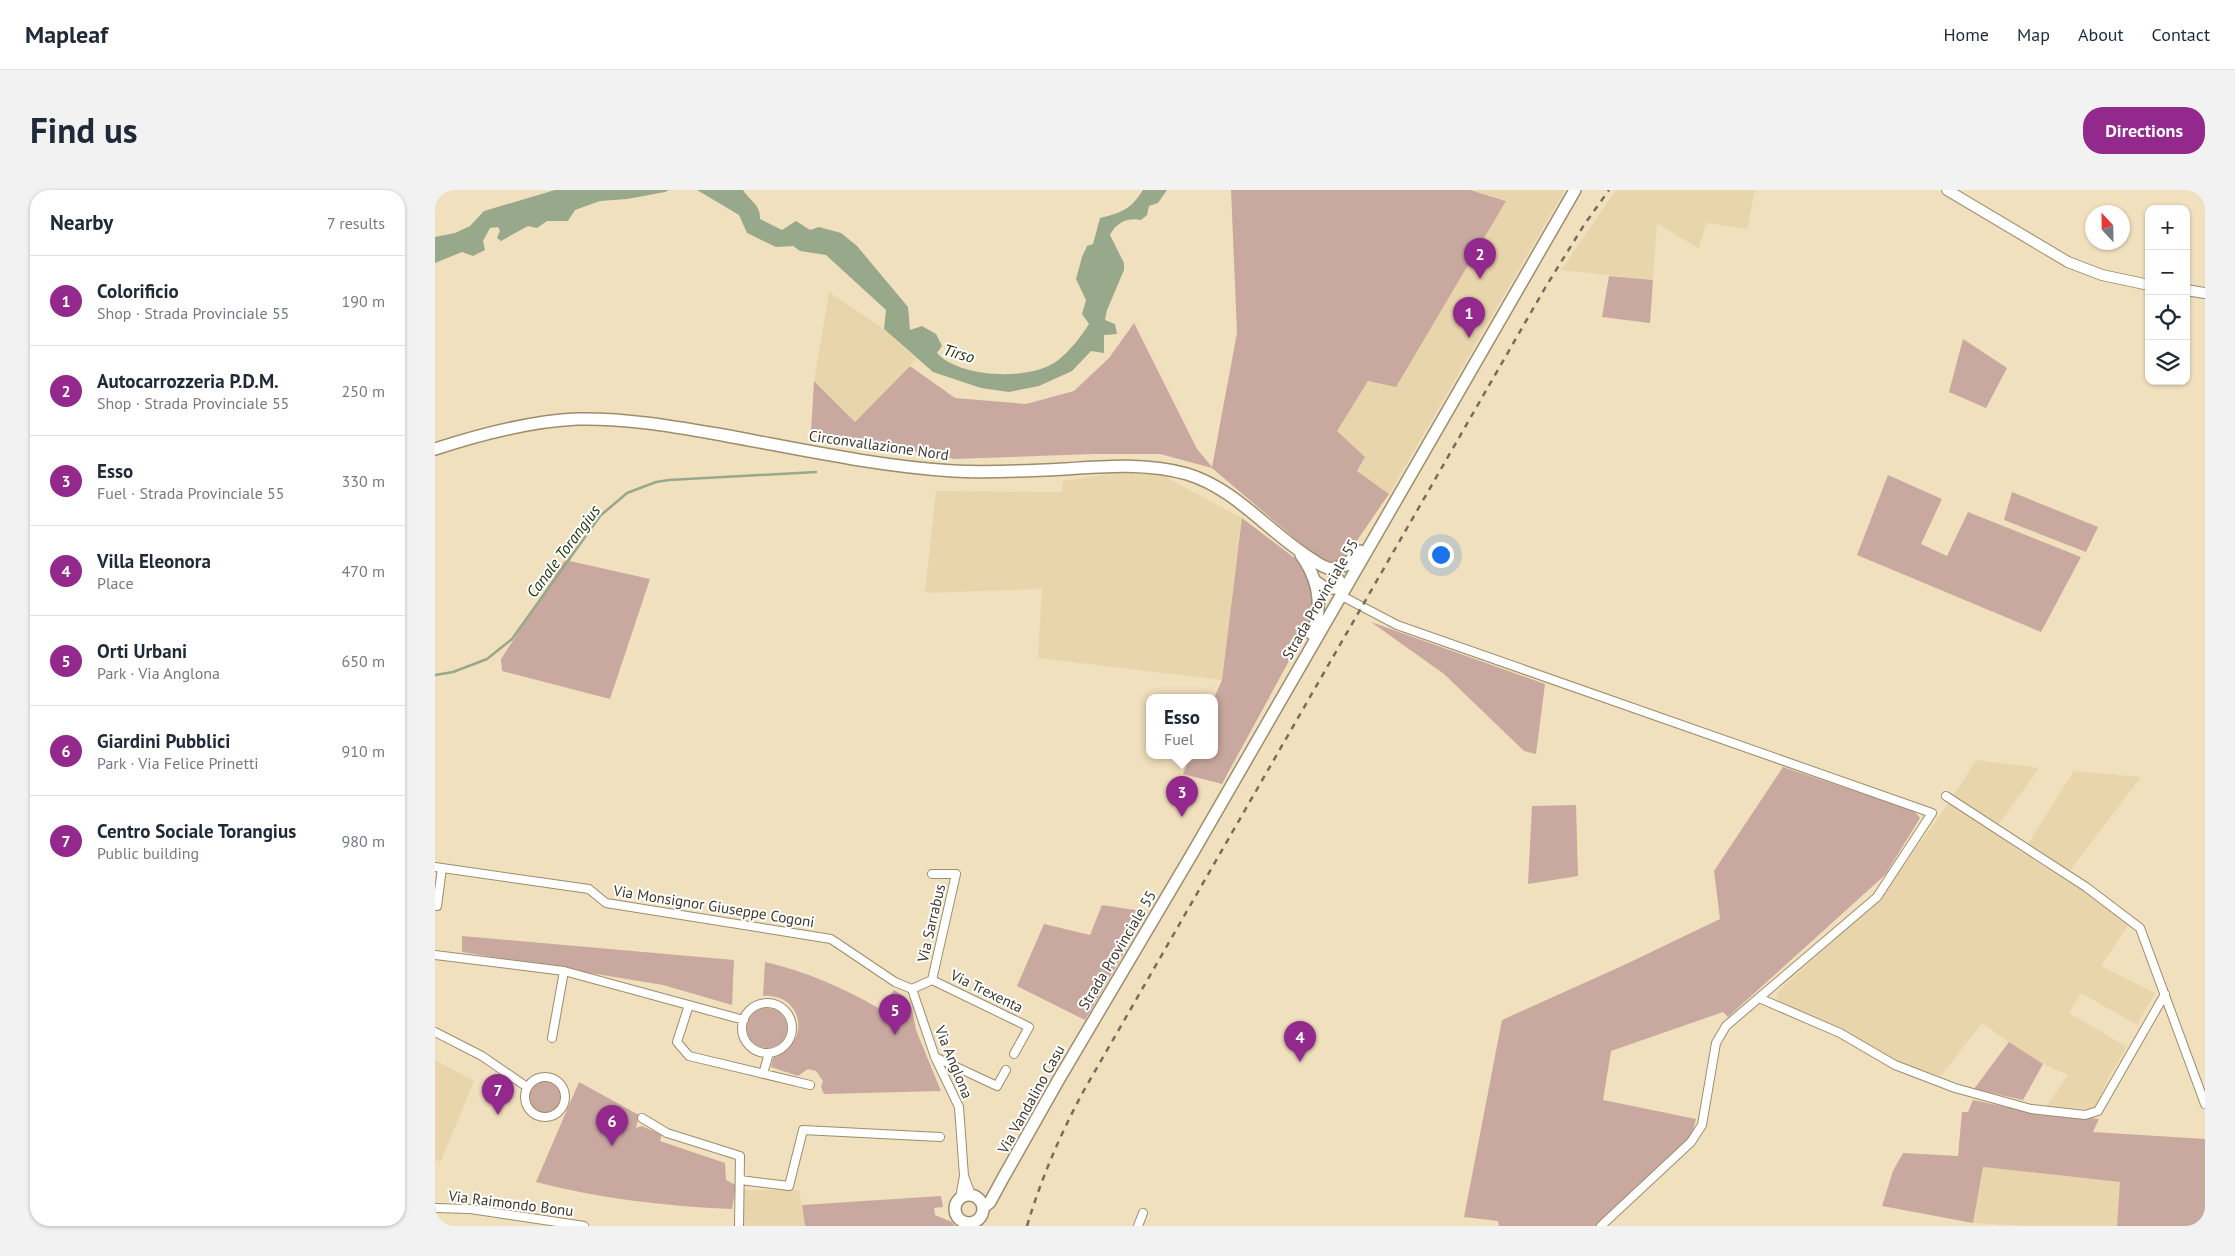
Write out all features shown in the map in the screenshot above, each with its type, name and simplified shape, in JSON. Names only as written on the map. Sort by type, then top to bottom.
[{"type":"main road","name":"Strada Provinciale 55","points":[[1091,1023],[1479,359],[1575,190]]},
{"type":"main road","name":"Circonvallazione Nord","points":[[435,449],[461,441],[551,422],[628,416],[657,424],[933,470],[995,472],[1121,465],[1169,470],[1188,474],[1228,494],[1298,550],[1323,567],[1331,569],[1342,592]]},
{"type":"main road","points":[[1331,569],[1339,568],[1351,561],[1375,535]]},
{"type":"main road","name":"Circonvallazione Nord","points":[[1298,550],[1315,581],[1319,603],[1319,612],[1300,666]]},
{"type":"main road","points":[[1315,581],[1325,588],[1342,592]]},
{"type":"main road","name":"Via Vandalino Casu","points":[[973,1200],[996,1190],[1091,1023]]},
{"type":"main road","points":[[973,1200],[980,1217],[975,1223],[962,1223],[955,1211],[956,1202],[973,1200]]},
{"type":"street","points":[[1947,190],[2068,262],[2102,275],[2145,284]]},
{"type":"street","points":[[2190,291],[2205,293]]},
{"type":"street","points":[[1342,592],[1397,625],[1932,813],[1877,897],[1726,1026],[1716,1043],[1702,1125],[1691,1142],[1601,1226]]},
{"type":"street","points":[[1946,796],[2086,887],[2140,928],[2205,1104]]},
{"type":"street","points":[[435,906],[437,906],[439,867]]},
{"type":"street","name":"Via Monsignor Giuseppe Cogoni","points":[[439,867],[589,889],[606,903],[831,939],[895,982],[912,989]]},
{"type":"street","name":"Via Sarrabus","points":[[912,989],[932,980],[956,874],[932,874]]},
{"type":"street","points":[[435,955],[564,971],[744,1020]]},
{"type":"street","points":[[552,1038],[564,971]]},
{"type":"street","name":"Via Trexenta","points":[[932,980],[1029,1027],[1014,1054]]},
{"type":"street","name":"Via Anglona","points":[[912,989],[935,1057],[959,1107],[964,1176],[973,1200]]},
{"type":"street","points":[[1759,998],[1840,1033],[1895,1065],[1955,1088],[2031,1109],[2085,1115],[2098,1111],[2165,994]]},
{"type":"street","points":[[767,1003],[777,1005],[791,1019],[790,1038],[785,1046],[769,1053],[757,1051],[749,1045],[744,1037],[744,1020],[750,1010],[759,1005],[767,1003]]},
{"type":"street","points":[[689,1005],[677,1042],[685,1053],[696,1058],[810,1085]]},
{"type":"street","points":[[435,1032],[483,1056],[527,1087]]},
{"type":"street","points":[[763,1074],[769,1053]]},
{"type":"street","points":[[935,1057],[997,1086],[1006,1070]]},
{"type":"street","points":[[549,1077],[555,1079],[563,1088],[565,1101],[553,1116],[546,1117],[532,1113],[525,1101],[527,1087],[536,1078],[549,1077]]},
{"type":"street","points":[[642,1118],[667,1133],[741,1156],[739,1226]]},
{"type":"street","points":[[740,1180],[789,1186],[803,1130],[940,1137]]},
{"type":"street","name":"Via Anglona","points":[[964,1176],[973,1200]]},
{"type":"street","name":"Via Raimondo Bonu","points":[[435,1208],[470,1209],[584,1226]]},
{"type":"street","points":[[1138,1226],[1143,1213]]},
{"type":"shaded area","points":[[555,190],[669,190],[627,199],[600,201],[575,210],[568,221],[547,221],[537,228],[528,226],[501,241],[497,238],[500,231],[498,227],[490,228],[483,241],[485,250],[473,256],[462,252],[435,263],[435,237],[455,233],[470,226],[484,211]]},
{"type":"shaded area","points":[[697,190],[743,190],[759,210],[760,219],[782,230],[796,221],[810,230],[819,227],[841,233],[857,246],[908,307],[910,330],[922,326],[936,334],[942,346],[937,353],[961,368],[995,374],[1013,374],[1030,372],[1057,361],[1070,349],[1089,324],[1082,314],[1086,300],[1076,279],[1087,246],[1093,244],[1100,218],[1115,214],[1130,206],[1143,190],[1167,190],[1158,203],[1149,206],[1147,215],[1141,220],[1127,220],[1115,227],[1110,235],[1124,263],[1124,270],[1107,310],[1105,320],[1115,324],[1117,334],[1104,335],[1104,353],[1091,351],[1072,371],[1039,386],[1009,392],[981,388],[933,372],[884,329],[886,310],[826,255],[800,251],[793,246],[776,247],[747,233],[739,215]]},
{"type":"shaded area","points":[[1231,190],[1470,190],[1506,201],[1396,387],[1368,381],[1337,431],[1365,457],[1357,471],[1389,494],[1345,558],[1332,562],[1321,559],[1313,554],[1212,468],[1160,454],[1094,454],[955,459],[811,432],[814,381],[855,422],[910,366],[955,398],[1026,404],[1074,391],[1109,358],[1134,323],[1197,449],[1212,467],[1237,333]]},
{"type":"shaded area","points":[[1470,190],[1565,190],[1389,494],[1357,471],[1336,432],[1368,381],[1506,200]]},
{"type":"shaded area","points":[[1616,190],[1755,190],[1747,229],[1706,223],[1699,249],[1657,223],[1653,280],[1561,270]]},
{"type":"shaded area","points":[[1609,276],[1653,280],[1650,323],[1602,317]]},
{"type":"shaded area","points":[[829,292],[884,329],[916,359],[855,422],[814,381]]},
{"type":"shaded area","points":[[1963,339],[2007,368],[1986,408],[1949,392]]},
{"type":"shaded area","points":[[1114,473],[1160,474],[1242,518],[1222,680],[1038,658],[1042,589],[925,593],[936,491],[1062,492],[1063,481]]},
{"type":"shaded area","points":[[1888,475],[1942,499],[1921,544],[1947,556],[1968,512],[2081,557],[2041,632],[1857,555]]},
{"type":"shaded area","points":[[2012,492],[2098,527],[2086,552],[2004,520]]},
{"type":"shaded area","points":[[1242,518],[1301,563],[1309,584],[1314,606],[1308,626],[1222,784],[1183,774],[1189,759],[1218,759],[1218,694],[1216,694],[1222,680]]},
{"type":"shaded area","points":[[565,560],[650,579],[610,699],[502,671],[501,659]]},
{"type":"shaded area","points":[[1371,622],[1545,684],[1536,754],[1524,751],[1444,674]]},
{"type":"shaded area","points":[[1976,760],[2039,768],[1994,831],[2022,853],[2074,771],[2141,777],[2065,877],[2129,924],[2101,966],[2155,993],[2137,1025],[2081,993],[2069,1013],[2127,1047],[2110,1075],[2094,1109],[2046,1107],[2068,1075],[2038,1062],[1982,1023],[1941,1076],[1910,1068],[1864,1042],[1779,1006],[1776,993],[1879,900],[1950,801]]},
{"type":"shaded area","points":[[1783,767],[1914,811],[1920,818],[1885,875],[1728,1017],[1723,1012],[1611,1051],[1603,1100],[1696,1119],[1691,1138],[1597,1226],[1499,1226],[1498,1221],[1464,1217],[1502,1020],[1720,919],[1714,871]]},
{"type":"shaded area","points":[[1576,805],[1578,876],[1528,884],[1532,806]]},
{"type":"shaded area","points":[[1102,905],[1148,912],[1085,1020],[1017,986],[1044,924],[1090,935]]},
{"type":"shaded area","points":[[462,936],[734,960],[732,1005],[663,985],[462,952]]},
{"type":"shaded area","points":[[765,962],[795,970],[824,981],[880,1009],[894,990],[905,997],[912,1009],[916,1030],[941,1091],[824,1094],[821,1087],[823,1081],[816,1071],[808,1069],[798,1076],[771,1067],[773,1058],[786,1051],[794,1042],[798,1031],[798,1020],[794,1010],[787,1002],[777,997],[763,996]]},
{"type":"shaded area","points":[[771,1008],[778,1011],[784,1017],[787,1028],[786,1036],[778,1045],[771,1048],[763,1048],[756,1045],[748,1036],[747,1024],[750,1017],[759,1009]]},
{"type":"shaded area","points":[[2009,1042],[2043,1064],[2023,1100],[1974,1089]]},
{"type":"shaded area","points":[[435,1060],[474,1081],[441,1161],[435,1160]]},
{"type":"shaded area","points":[[545,1081],[556,1086],[561,1097],[556,1108],[545,1113],[534,1108],[529,1097],[534,1086]]},
{"type":"shaded area","points":[[579,1082],[639,1115],[636,1128],[642,1126],[662,1135],[660,1141],[725,1163],[726,1180],[736,1185],[732,1209],[633,1201],[536,1182]]},
{"type":"shaded area","points":[[1973,1100],[2021,1110],[2099,1119],[2093,1132],[2205,1139],[2205,1226],[2117,1226],[2120,1182],[1983,1167],[1973,1223],[1882,1206],[1893,1171],[1903,1153],[1958,1156],[1962,1112],[1968,1112]]},
{"type":"shaded area","points":[[1983,1167],[2121,1182],[2117,1226],[2028,1226],[1973,1223]]},
{"type":"shaded area","points":[[744,1190],[799,1190],[805,1226],[744,1226]]},
{"type":"shaded area","points":[[941,1196],[943,1207],[934,1208],[935,1215],[952,1222],[955,1226],[805,1226],[802,1205]]},
{"type":"waterway","name":"Canale Torangius","points":[[435,675],[453,672],[487,659],[512,639],[600,516],[627,493],[656,482],[669,480],[816,472]]},
{"type":"railway","points":[[1027,1226],[1038,1191],[1083,1092],[1545,288],[1584,225],[1609,190]]},
{"type":"place","name":"Autocarrozzeria P.D.M.","points":[[1480,279]]},
{"type":"place","name":"Colorificio","points":[[1469,338]]},
{"type":"place","name":"Esso","points":[[1182,817]]},
{"type":"place","name":"Orti Urbani","points":[[895,1035]]},
{"type":"place","name":"Villa Eleonora","points":[[1300,1062]]},
{"type":"place","name":"Centro Sociale Torangius","points":[[498,1115]]},
{"type":"place","name":"Giardini Pubblici","points":[[612,1146]]},
{"type":"water label","name":"Tirso","points":[[959,353]]}]
